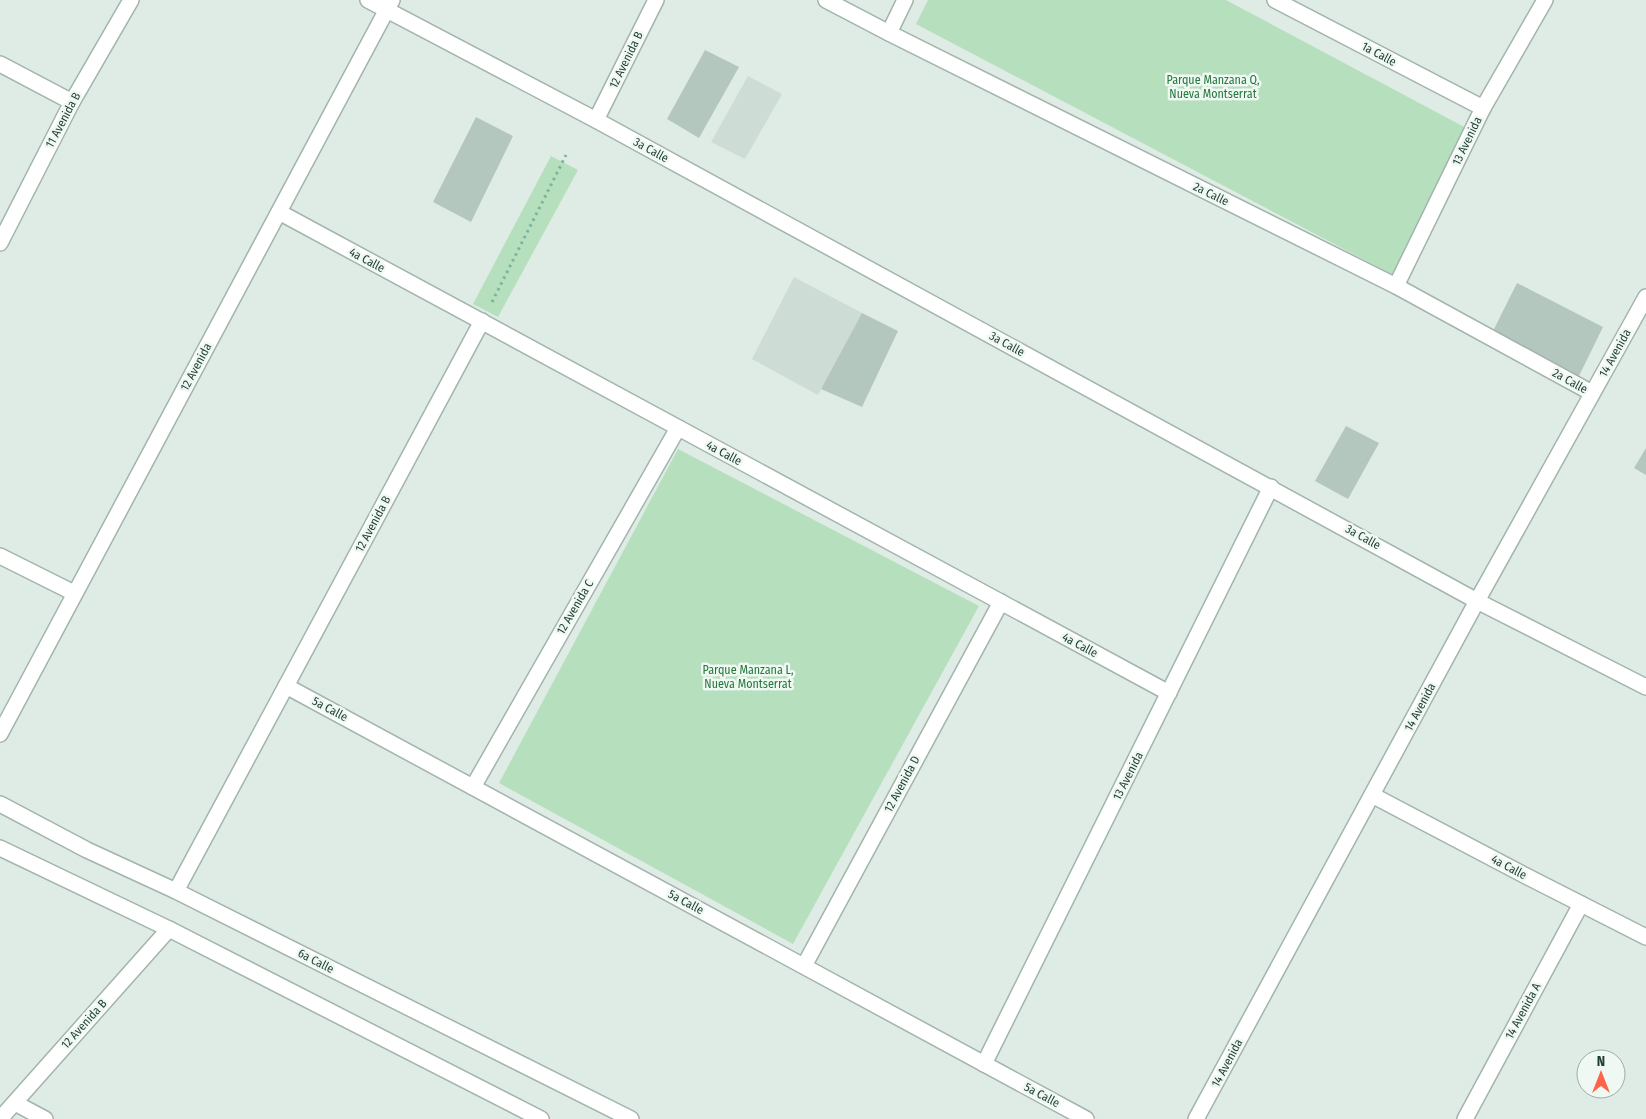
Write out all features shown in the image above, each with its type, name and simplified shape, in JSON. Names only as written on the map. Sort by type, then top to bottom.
[{"type":"street","name":"11 Avenida B","points":[[0,243],[72,102],[131,0]]},
{"type":"street","name":"3a Calle","points":[[368,0],[390,5],[596,120],[1477,600],[1646,687]]},
{"type":"street","name":"12 Avenida B","points":[[596,120],[656,0]]},
{"type":"street","name":"2a Calle","points":[[826,0],[889,34],[1396,286],[1592,393]]},
{"type":"street","points":[[889,34],[905,0]]},
{"type":"street","name":"1a Calle","points":[[1275,0],[1483,108]]},
{"type":"street","name":"13 Avenida","points":[[1396,286],[1483,108],[1545,0]]},
{"type":"street","name":"12 Avenida","points":[[0,734],[390,5]]},
{"type":"street","points":[[0,64],[72,102]]},
{"type":"street","name":"4a Calle","points":[[279,212],[1169,693]]},
{"type":"street","name":"14 Avenida","points":[[1196,1119],[1477,600],[1646,297]]},
{"type":"street","name":"12 Avenida B","points":[[176,891],[482,321]]},
{"type":"street","name":"12 Avenida C","points":[[473,787],[678,428]]},
{"type":"street","name":"13 Avenida","points":[[984,1064],[1271,487]]},
{"type":"street","points":[[0,556],[74,594]]},
{"type":"street","name":"12 Avenida D","points":[[804,966],[1001,602]]},
{"type":"street","name":"5a Calle","points":[[286,686],[1086,1119]]},
{"type":"street","name":"4a Calle","points":[[1372,795],[1646,937]]},
{"type":"street","name":"6a Calle","points":[[0,804],[87,850],[176,891],[631,1119]]},
{"type":"street","points":[[0,848],[169,929],[541,1119]]},
{"type":"street","name":"14 Avenida A","points":[[1465,1119],[1581,904]]},
{"type":"street","name":"12 Avenida B","points":[[0,1119],[169,929]]},
{"type":"street","points":[[15,1103],[45,1119]]},
{"type":"path","points":[[482,321],[566,155]]},
{"type":"shaded area","points":[[748,76],[782,94],[745,159],[711,142]]},
{"type":"shaded area","points":[[794,277],[862,313],[818,395],[752,359]]},
{"type":"green space","name":"Parque Manzana Q, Nueva Montserrat","points":[[928,0],[1226,0],[1470,130],[1395,276],[916,24]]},
{"type":"green space","points":[[551,156],[578,170],[498,317],[473,304]]},
{"type":"green space","name":"Parque Manzana L, Nueva Montserrat","points":[[678,449],[979,606],[793,944],[499,783]]},
{"type":"building","points":[[705,50],[739,67],[699,138],[667,119]]},
{"type":"building","points":[[476,117],[513,136],[471,222],[433,202]]},
{"type":"building","points":[[1517,283],[1603,327],[1577,380],[1491,335]]},
{"type":"building","points":[[862,313],[898,331],[862,407],[821,389]]},
{"type":"building","points":[[1346,426],[1379,443],[1348,499],[1315,481]]},
{"type":"building","points":[[1646,448],[1646,475],[1634,468]]}]
